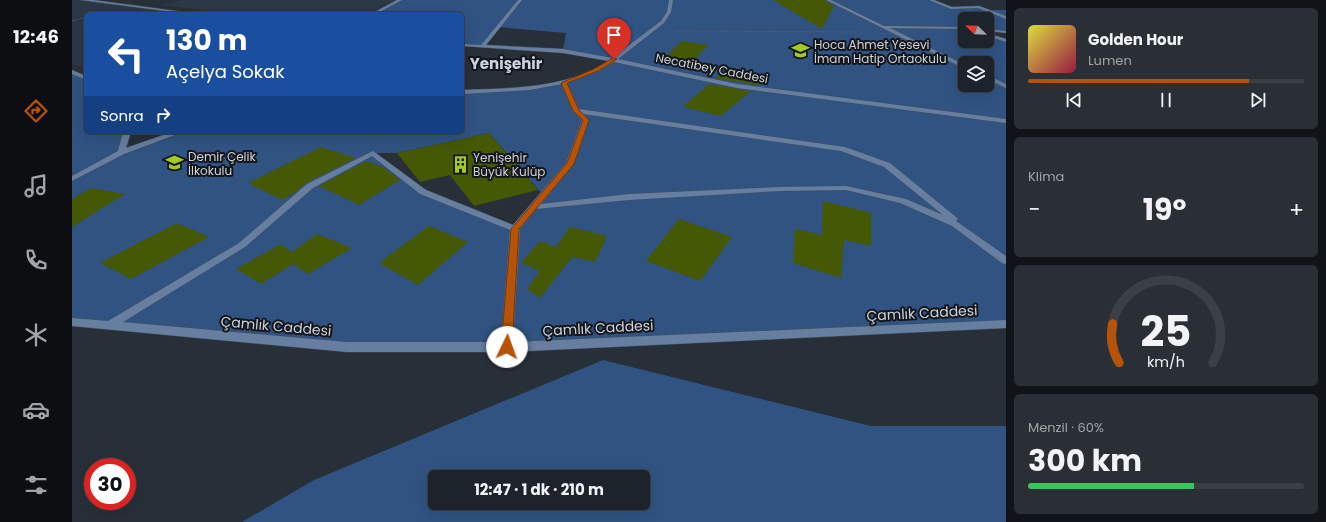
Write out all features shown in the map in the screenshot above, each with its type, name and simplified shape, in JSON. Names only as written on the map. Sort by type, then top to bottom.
[{"type":"street","points":[[82,0],[181,12]]},
{"type":"street","points":[[377,12],[400,0]]},
{"type":"street","points":[[482,46],[520,0]]},
{"type":"street","points":[[464,92],[547,87],[564,83],[596,70],[614,59],[664,21],[671,4],[671,0]]},
{"type":"street","points":[[828,0],[958,64]]},
{"type":"street","points":[[931,0],[952,8],[979,8],[1006,18]]},
{"type":"street","points":[[986,10],[1000,10]]},
{"type":"street","points":[[882,27],[958,28]]},
{"type":"street","points":[[994,31],[1006,32]]},
{"type":"street","points":[[994,37],[1006,41]]},
{"type":"street","name":"Necatibey Caddesi","points":[[464,45],[563,51],[614,59],[737,86],[1006,121]]},
{"type":"street","points":[[72,72],[84,77]]},
{"type":"street","points":[[994,80],[1006,86]]},
{"type":"street","points":[[507,347],[515,229],[570,164],[586,120],[576,111],[564,83]]},
{"type":"street","points":[[576,111],[842,148],[887,164],[996,254]]},
{"type":"street","points":[[121,152],[126,134]]},
{"type":"street","points":[[72,179],[121,152],[173,134]]},
{"type":"street","points":[[110,325],[242,245],[310,186],[373,153],[423,192],[515,229]]},
{"type":"street","points":[[533,207],[637,196],[780,189],[846,188],[903,201],[955,224],[1006,261]]},
{"type":"street","name":"Çamlık Caddesi","points":[[72,322],[347,347],[507,347],[1006,324]]},
{"type":"path","points":[[72,21],[84,18]]},
{"type":"path","points":[[651,31],[859,32]]},
{"type":"shaded area","points":[[72,0],[87,0],[166,12],[84,12],[84,67],[72,64]]},
{"type":"shaded area","points":[[182,0],[395,0],[370,12],[219,12],[161,5]]},
{"type":"shaded area","points":[[400,0],[931,0],[951,8],[979,7],[986,10],[1006,10],[1006,32],[994,31],[994,12],[958,12],[958,48],[994,48],[994,37],[1006,41],[1006,324],[507,347],[347,347],[72,322],[72,71],[84,76],[84,134],[126,134],[121,151],[173,134],[464,134],[464,92],[547,87],[596,70],[614,59],[563,51],[566,33],[498,27],[482,46],[464,45],[464,12],[377,12]],"holes":[[[489,133],[543,195],[515,229],[423,192],[373,153],[397,153]]]},
{"type":"shaded area","points":[[603,360],[871,426],[1006,426],[1006,522],[242,522],[314,480]]},
{"type":"building","points":[[773,0],[825,0],[834,6],[822,29]]},
{"type":"building","points":[[682,41],[708,45],[687,68],[660,62]]},
{"type":"building","points":[[725,69],[766,78],[758,85],[715,78]]},
{"type":"building","points":[[709,84],[751,91],[721,116],[683,107]]},
{"type":"building","name":"Yenişehir Büyük Kulüp","points":[[489,133],[538,190],[474,206],[450,175],[420,182],[397,153]]},
{"type":"building","points":[[321,147],[356,158],[306,183],[296,192],[282,200],[248,183]]},
{"type":"building","points":[[366,161],[383,167],[400,180],[359,205],[319,186]]},
{"type":"building","points":[[91,188],[125,194],[72,227],[72,199]]},
{"type":"building","points":[[823,201],[871,213],[871,246],[844,240],[841,278],[793,263],[795,229],[822,235]]},
{"type":"building","points":[[679,219],[732,237],[700,281],[646,261]]},
{"type":"building","points":[[177,223],[209,237],[131,279],[100,263]]},
{"type":"building","points":[[429,226],[468,242],[418,285],[379,263]]},
{"type":"building","points":[[570,227],[607,236],[595,262],[572,257],[540,298],[527,289],[540,271],[521,263],[540,241],[556,247]]},
{"type":"building","points":[[317,234],[352,248],[308,274],[293,264],[261,284],[236,269],[281,244],[292,252]]},
{"type":"place","name":"Hoca Ahmet Yesevi İmam Hatip Ortaokulu","points":[[801,51]]},
{"type":"place","name":"Demir Çelik İlkokulu","points":[[175,163]]},
{"type":"place","name":"Yenişehir Büyük Kulüp","points":[[460,164]]},
{"type":"district","name":"Yenişehir","points":[[506,63]]},
{"type":"route","points":[[507,347],[515,229],[570,164],[586,120],[576,111],[564,83],[596,70],[614,59]]}]
